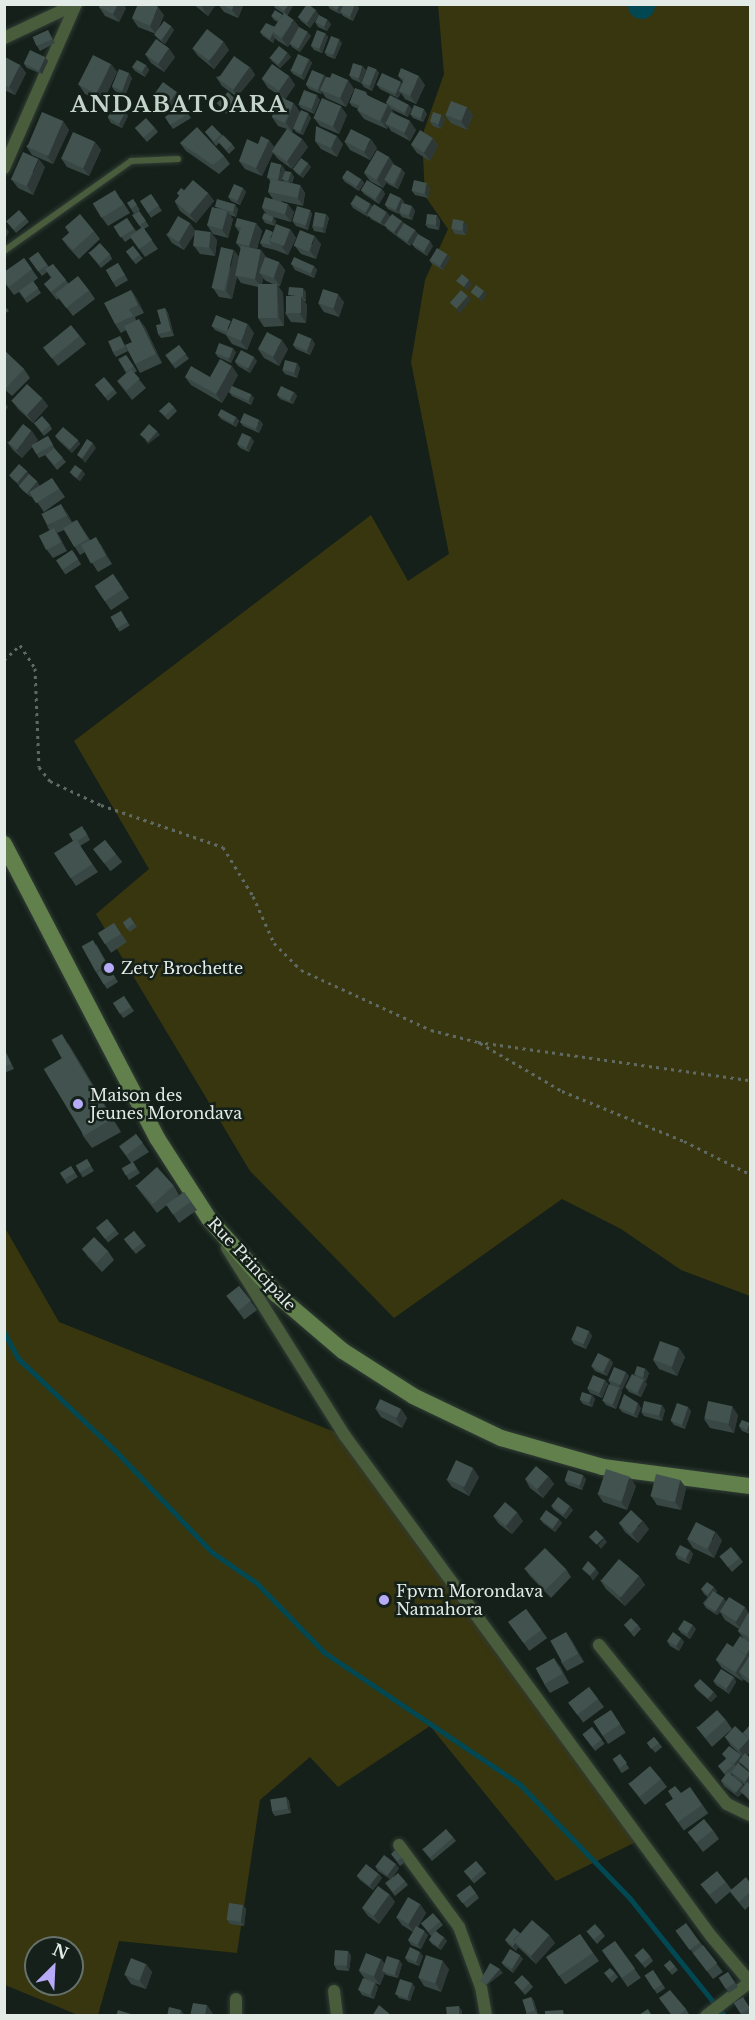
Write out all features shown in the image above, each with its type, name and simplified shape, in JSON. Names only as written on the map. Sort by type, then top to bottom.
[{"type":"main road","name":"Rue Principale","points":[[4,844],[157,1138],[209,1219],[284,1301],[343,1351],[413,1396],[501,1438],[603,1467],[750,1486]]},
{"type":"street","points":[[4,38],[76,4]]},
{"type":"street","points":[[4,168],[76,4]]},
{"type":"street","points":[[209,1219],[345,1436],[696,1917],[750,1982],[706,2016]]},
{"type":"street","points":[[599,1646],[727,1804],[750,1815]]},
{"type":"street","points":[[399,1845],[459,1927],[481,1987],[486,2016]]},
{"type":"street","points":[[334,1991],[337,2016]]},
{"type":"street","points":[[236,1999],[236,2016]]},
{"type":"lane","points":[[4,251],[131,161],[178,159]]},
{"type":"path","points":[[4,660],[20,645],[35,668],[39,767],[50,781],[101,806],[223,847],[253,896],[274,943],[301,970],[431,1030],[478,1042],[750,1080]]},
{"type":"path","points":[[478,1042],[562,1091],[684,1141],[750,1174]]},
{"type":"shaded area","points":[[438,5],[750,5],[750,1296],[681,1270],[621,1229],[562,1199],[394,1318],[250,1171],[96,914],[149,869],[74,741],[371,515],[408,581],[449,554],[411,362],[425,280],[448,229],[425,196],[422,136],[444,74]]},
{"type":"shaded area","points":[[5,1228],[59,1322],[345,1436],[640,1840],[556,1881],[430,1726],[338,1787],[310,1757],[260,1800],[237,1953],[119,1941],[98,2015],[78,2015],[32,1996],[84,1996],[84,1936],[24,1936],[24,1993],[5,1985]]},
{"type":"building","points":[[100,4],[118,4],[113,14],[99,7]]},
{"type":"building","points":[[138,4],[154,4],[158,7],[150,26],[132,18]]},
{"type":"building","points":[[220,4],[234,4],[232,10]]},
{"type":"building","points":[[274,4],[289,4],[284,11]]},
{"type":"building","points":[[307,4],[316,10],[307,23],[298,17]]},
{"type":"building","points":[[327,4],[340,4],[337,10]]},
{"type":"building","points":[[344,4],[355,4],[350,17],[340,12]]},
{"type":"building","points":[[275,10],[283,15],[279,21],[271,16]]},
{"type":"building","points":[[284,13],[294,20],[281,38],[271,31]]},
{"type":"building","points":[[319,15],[328,20],[324,27],[315,22]]},
{"type":"building","points":[[164,21],[171,26],[161,40],[154,35]]},
{"type":"building","points":[[266,23],[275,27],[270,39],[260,32]]},
{"type":"building","points":[[299,27],[308,32],[299,48],[290,44]]},
{"type":"building","points":[[207,29],[224,42],[209,61],[193,48]]},
{"type":"building","points":[[48,30],[52,39],[37,46],[32,37]]},
{"type":"building","points":[[317,30],[325,33],[319,49],[311,46]]},
{"type":"building","points":[[331,36],[339,39],[333,55],[325,52]]},
{"type":"building","points":[[156,39],[169,48],[158,64],[145,55]]},
{"type":"building","points":[[279,46],[288,53],[278,65],[270,58]]},
{"type":"building","points":[[30,50],[45,57],[39,71],[24,64]]},
{"type":"building","points":[[298,54],[309,59],[302,75],[291,70]]},
{"type":"building","points":[[93,55],[111,64],[96,93],[78,84]]},
{"type":"building","points":[[234,56],[250,67],[234,90],[218,79]]},
{"type":"building","points":[[5,57],[20,65],[9,87],[4,85]]},
{"type":"building","points":[[137,60],[146,65],[142,72],[132,67]]},
{"type":"building","points":[[353,63],[363,66],[359,78],[349,75]]},
{"type":"building","points":[[272,64],[289,76],[279,91],[262,79]]},
{"type":"building","points":[[368,66],[376,69],[370,86],[362,83]]},
{"type":"building","points":[[401,68],[419,76],[410,96],[399,91],[404,79],[398,76]]},
{"type":"building","points":[[119,69],[129,73],[122,91],[112,87]]},
{"type":"building","points":[[312,70],[324,75],[318,90],[306,85]]},
{"type":"building","points":[[332,73],[348,80],[340,98],[320,90],[326,77],[330,78]]},
{"type":"building","points":[[382,73],[401,82],[396,94],[377,85]]},
{"type":"building","points":[[163,82],[177,92],[166,107],[152,97]]},
{"type":"building","points":[[355,88],[366,92],[361,106],[350,102]]},
{"type":"building","points":[[304,90],[317,95],[312,109],[299,104]]},
{"type":"building","points":[[228,92],[235,99],[224,110],[217,103]]},
{"type":"building","points":[[365,94],[387,105],[380,121],[357,110]]},
{"type":"building","points":[[390,95],[409,105],[404,113],[386,103]]},
{"type":"building","points":[[281,97],[294,103],[284,123],[272,117]]},
{"type":"building","points":[[322,98],[341,106],[333,126],[313,118]]},
{"type":"building","points":[[451,101],[467,107],[461,121],[446,115]]},
{"type":"building","points":[[182,105],[188,114],[170,125],[165,117]]},
{"type":"building","points":[[414,105],[424,109],[420,118],[410,114]]},
{"type":"building","points":[[114,106],[125,112],[119,124],[108,117]]},
{"type":"building","points":[[301,110],[308,113],[301,132],[293,128]]},
{"type":"building","points":[[42,112],[63,121],[48,156],[27,147]]},
{"type":"building","points":[[391,112],[410,121],[405,133],[386,124]]},
{"type":"building","points":[[433,112],[442,115],[438,124],[430,122]]},
{"type":"building","points":[[146,118],[155,128],[144,138],[135,128]]},
{"type":"building","points":[[212,125],[221,134],[214,141],[205,132]]},
{"type":"building","points":[[316,126],[337,136],[331,148],[315,141]]},
{"type":"building","points":[[197,127],[224,156],[213,165],[180,143]]},
{"type":"building","points":[[287,129],[302,139],[287,161],[272,151]]},
{"type":"building","points":[[351,129],[371,139],[364,151],[345,141]]},
{"type":"building","points":[[420,130],[433,138],[424,152],[411,144]]},
{"type":"building","points":[[73,132],[95,142],[83,168],[61,158]]},
{"type":"building","points":[[223,135],[232,144],[227,150],[217,141]]},
{"type":"building","points":[[261,136],[269,140],[256,168],[239,161],[247,139],[258,144]]},
{"type":"building","points":[[377,150],[389,157],[376,180],[364,173]]},
{"type":"building","points":[[23,152],[39,159],[26,186],[11,179]]},
{"type":"building","points":[[301,158],[308,163],[300,175],[293,169]]},
{"type":"building","points":[[271,162],[282,165],[277,180],[267,177]]},
{"type":"building","points":[[393,164],[402,169],[393,185],[384,180]]},
{"type":"building","points":[[347,170],[361,179],[356,187],[342,178]]},
{"type":"building","points":[[285,171],[291,172],[288,181],[282,179]]},
{"type":"building","points":[[271,179],[300,185],[298,198],[268,192]]},
{"type":"building","points":[[193,180],[208,193],[190,214],[175,201]]},
{"type":"building","points":[[367,180],[382,189],[375,199],[361,190]]},
{"type":"building","points":[[414,180],[427,183],[424,194],[412,191]]},
{"type":"building","points":[[234,184],[243,188],[237,201],[228,197]]},
{"type":"building","points":[[181,188],[184,190],[180,196],[177,193]]},
{"type":"building","points":[[115,190],[124,205],[101,218],[93,203]]},
{"type":"building","points":[[390,193],[401,198],[396,210],[385,205]]},
{"type":"building","points":[[151,194],[159,206],[148,213],[140,201]]},
{"type":"building","points":[[356,195],[371,204],[365,212],[351,204]]},
{"type":"building","points":[[265,197],[288,204],[285,215],[262,208]]},
{"type":"building","points":[[133,199],[137,205],[131,209],[127,203]]},
{"type":"building","points":[[217,199],[235,204],[233,212],[215,207]]},
{"type":"building","points":[[402,203],[412,206],[409,215],[399,213]]},
{"type":"building","points":[[374,204],[387,212],[380,223],[367,215]]},
{"type":"building","points":[[297,206],[310,210],[306,225],[292,221]]},
{"type":"building","points":[[212,207],[227,211],[223,229],[207,225]]},
{"type":"building","points":[[19,210],[26,218],[13,229],[6,221]]},
{"type":"building","points":[[139,211],[146,221],[139,225],[132,216]]},
{"type":"building","points":[[315,212],[326,214],[323,228],[313,226]]},
{"type":"building","points":[[264,213],[273,217],[272,222],[262,218]]},
{"type":"building","points":[[80,214],[94,231],[73,250],[62,239],[70,232],[65,227]]},
{"type":"building","points":[[392,214],[402,221],[394,232],[384,225]]},
{"type":"building","points":[[427,214],[437,215],[436,225],[426,224]]},
{"type":"building","points":[[178,216],[190,223],[179,242],[167,235]]},
{"type":"building","points":[[127,218],[134,229],[120,238],[113,226]]},
{"type":"building","points":[[237,218],[256,223],[249,246],[236,243],[241,228],[235,226]]},
{"type":"building","points":[[453,219],[464,221],[462,231],[451,229]]},
{"type":"building","points":[[404,223],[415,230],[408,242],[397,235]]},
{"type":"building","points":[[276,224],[290,229],[284,246],[270,241]]},
{"type":"building","points":[[143,227],[152,240],[139,249],[130,236]]},
{"type":"building","points":[[266,229],[273,232],[269,241],[272,245],[260,243]]},
{"type":"building","points":[[195,230],[211,232],[209,248],[193,246]]},
{"type":"building","points":[[300,230],[315,236],[308,252],[294,246]]},
{"type":"building","points":[[418,234],[430,241],[424,251],[412,244]]},
{"type":"building","points":[[100,243],[110,254],[99,264],[89,253]]},
{"type":"building","points":[[133,246],[140,255],[133,260],[126,252]]},
{"type":"building","points":[[241,246],[261,250],[255,279],[235,275]]},
{"type":"building","points":[[221,247],[234,250],[224,291],[212,288]]},
{"type":"building","points":[[437,248],[447,254],[440,266],[430,260]]},
{"type":"building","points":[[38,252],[47,265],[38,271],[29,258]]},
{"type":"building","points":[[265,257],[279,262],[273,278],[259,273]]},
{"type":"building","points":[[294,257],[314,266],[311,273],[291,264]]},
{"type":"building","points":[[24,258],[32,269],[9,287],[4,281],[4,272]]},
{"type":"building","points":[[118,263],[125,275],[113,282],[106,270]]},
{"type":"building","points":[[53,264],[66,280],[51,292],[44,284],[52,277],[45,269]]},
{"type":"building","points":[[462,274],[469,280],[464,287],[456,281]]},
{"type":"building","points":[[78,276],[89,290],[66,308],[55,294]]},
{"type":"building","points":[[33,281],[38,288],[25,298],[19,291]]},
{"type":"building","points":[[258,284],[277,284],[277,318],[258,318]]},
{"type":"building","points":[[476,285],[484,291],[479,298],[471,292]]},
{"type":"building","points":[[289,287],[303,288],[303,297],[288,295]]},
{"type":"building","points":[[323,289],[338,294],[334,308],[318,303]]},
{"type":"building","points":[[131,290],[138,305],[129,309],[133,316],[115,324],[104,303]]},
{"type":"building","points":[[461,290],[468,296],[457,309],[450,303]]},
{"type":"building","points":[[286,296],[301,296],[301,313],[286,313]]},
{"type":"building","points":[[165,308],[171,331],[158,334],[156,325],[161,324],[157,310]]},
{"type":"building","points":[[216,315],[231,321],[226,332],[212,326]]},
{"type":"building","points":[[233,318],[248,324],[241,341],[226,335]]},
{"type":"building","points":[[139,319],[156,354],[135,364],[125,345],[132,342],[124,326]]},
{"type":"building","points":[[71,325],[80,336],[52,359],[43,348]]},
{"type":"building","points":[[267,332],[282,340],[273,357],[258,349]]},
{"type":"building","points":[[298,333],[312,339],[307,351],[293,345]]},
{"type":"building","points":[[120,336],[125,347],[113,352],[108,341]]},
{"type":"building","points":[[219,343],[233,348],[229,358],[215,353]]},
{"type":"building","points":[[179,345],[186,354],[172,364],[166,355]]},
{"type":"building","points":[[241,350],[254,357],[248,369],[235,361]]},
{"type":"building","points":[[5,351],[24,369],[6,388],[4,386]]},
{"type":"building","points":[[126,355],[134,367],[126,372],[119,360]]},
{"type":"building","points":[[220,359],[232,366],[216,394],[185,377],[191,366],[210,377]]},
{"type":"building","points":[[285,360],[297,363],[294,373],[283,370]]},
{"type":"building","points":[[131,369],[140,379],[126,391],[118,381]]},
{"type":"building","points":[[104,377],[114,389],[105,397],[95,385]]},
{"type":"building","points":[[27,384],[42,398],[27,415],[11,401]]},
{"type":"building","points":[[232,386],[251,394],[249,401],[229,392]]},
{"type":"building","points":[[281,386],[294,392],[289,401],[277,395]]},
{"type":"building","points":[[169,402],[174,407],[165,416],[159,411]]},
{"type":"building","points":[[221,409],[236,417],[233,423],[218,415]]},
{"type":"building","points":[[244,413],[260,420],[255,429],[240,422]]},
{"type":"building","points":[[42,416],[50,425],[42,432],[34,423]]},
{"type":"building","points":[[23,424],[32,431],[17,450],[8,443]]},
{"type":"building","points":[[149,424],[157,431],[148,442],[140,435]]},
{"type":"building","points":[[63,427],[78,440],[70,449],[55,436]]},
{"type":"building","points":[[242,433],[251,437],[246,448],[237,444]]},
{"type":"building","points":[[48,436],[53,445],[36,454],[31,445]]},
{"type":"building","points":[[87,439],[93,443],[82,459],[77,455]]},
{"type":"building","points":[[54,448],[63,458],[55,465],[46,455]]},
{"type":"building","points":[[19,464],[27,471],[17,483],[9,475]]},
{"type":"building","points":[[75,465],[82,470],[77,478],[70,472]]},
{"type":"building","points":[[29,474],[37,481],[27,493],[19,486]]},
{"type":"building","points":[[52,478],[59,489],[36,503],[29,492]]},
{"type":"building","points":[[61,504],[67,516],[47,526],[41,514]]},
{"type":"building","points":[[77,520],[88,539],[74,547],[63,528]]},
{"type":"building","points":[[54,528],[61,542],[46,550],[39,536]]},
{"type":"building","points":[[96,537],[106,556],[91,564],[81,545]]},
{"type":"building","points":[[72,550],[78,559],[62,570],[56,561]]},
{"type":"building","points":[[113,574],[123,589],[105,601],[95,586]]},
{"type":"building","points":[[121,611],[127,622],[117,628],[111,617]]},
{"type":"building","points":[[82,826],[87,835],[73,841],[69,834]]},
{"type":"building","points":[[76,839],[92,864],[71,878],[54,853]]},
{"type":"building","points":[[105,840],[116,854],[104,863],[93,849]]},
{"type":"building","points":[[130,917],[134,923],[127,929],[123,923]]},
{"type":"building","points":[[114,923],[121,934],[105,944],[98,933]]},
{"type":"building","points":[[93,940],[107,965],[96,972],[82,946]]},
{"type":"building","points":[[108,966],[115,978],[104,985],[97,972]]},
{"type":"building","points":[[124,996],[131,1007],[120,1014],[113,1003]]},
{"type":"building","points":[[62,1034],[72,1052],[62,1058],[52,1040]]},
{"type":"building","points":[[4,1050],[11,1064],[4,1067]]},
{"type":"building","points":[[72,1052],[112,1119],[84,1136],[44,1069]]},
{"type":"building","points":[[136,1134],[143,1143],[126,1156],[119,1147]]},
{"type":"building","points":[[87,1159],[91,1166],[80,1172],[76,1166]]},
{"type":"building","points":[[133,1162],[137,1169],[126,1175],[122,1168]]},
{"type":"building","points":[[71,1166],[75,1173],[64,1179],[60,1173]]},
{"type":"building","points":[[157,1167],[174,1186],[153,1204],[136,1186]]},
{"type":"building","points":[[184,1192],[191,1202],[173,1214],[166,1205]]},
{"type":"building","points":[[107,1219],[116,1230],[105,1239],[96,1228]]},
{"type":"building","points":[[134,1231],[143,1242],[133,1250],[124,1239]]},
{"type":"building","points":[[94,1237],[108,1251],[96,1263],[82,1249]]},
{"type":"building","points":[[239,1286],[251,1301],[239,1311],[227,1296]]},
{"type":"building","points":[[577,1326],[589,1331],[583,1344],[572,1339]]},
{"type":"building","points":[[660,1341],[679,1348],[672,1367],[653,1360]]},
{"type":"building","points":[[598,1353],[610,1359],[603,1372],[591,1366]]},
{"type":"building","points":[[637,1366],[646,1369],[643,1377],[634,1375]]},
{"type":"building","points":[[614,1367],[626,1372],[620,1385],[609,1380]]},
{"type":"building","points":[[632,1374],[644,1380],[637,1393],[625,1387]]},
{"type":"building","points":[[593,1375],[605,1380],[599,1393],[588,1388]]},
{"type":"building","points":[[609,1384],[619,1388],[612,1405],[602,1401]]},
{"type":"building","points":[[582,1392],[592,1395],[589,1403],[580,1400]]},
{"type":"building","points":[[624,1394],[638,1403],[634,1414],[619,1408]]},
{"type":"building","points":[[380,1399],[401,1409],[397,1418],[376,1408]]},
{"type":"building","points":[[644,1401],[662,1405],[659,1416],[642,1412]]},
{"type":"building","points":[[708,1401],[732,1406],[729,1424],[704,1419]]},
{"type":"building","points":[[677,1403],[688,1407],[682,1425],[671,1421]]},
{"type":"building","points":[[742,1420],[750,1423],[747,1430],[739,1426]]},
{"type":"building","points":[[456,1460],[473,1468],[464,1487],[447,1479]]},
{"type":"building","points":[[536,1466],[548,1476],[537,1489],[525,1479]]},
{"type":"building","points":[[606,1469],[630,1477],[622,1501],[598,1494]]},
{"type":"building","points":[[568,1470],[583,1475],[580,1485],[565,1480]]},
{"type":"building","points":[[656,1474],[680,1480],[675,1502],[650,1496]]},
{"type":"building","points":[[558,1497],[570,1506],[563,1515],[551,1506]]},
{"type":"building","points":[[505,1502],[517,1512],[506,1526],[493,1516]]},
{"type":"building","points":[[546,1510],[559,1519],[553,1528],[540,1519]]},
{"type":"building","points":[[631,1510],[643,1521],[630,1534],[619,1523]]},
{"type":"building","points":[[696,1522],[716,1532],[707,1549],[687,1539]]},
{"type":"building","points":[[596,1530],[604,1538],[597,1545],[589,1537]]},
{"type":"building","points":[[680,1545],[690,1550],[685,1559],[675,1554]]},
{"type":"building","points":[[731,1547],[740,1558],[728,1567],[719,1556]]},
{"type":"building","points":[[545,1548],[566,1569],[546,1590],[524,1569]]},
{"type":"building","points":[[619,1559],[639,1576],[621,1597],[601,1580]]},
{"type":"building","points":[[588,1561],[596,1569],[590,1576],[582,1569]]},
{"type":"building","points":[[707,1582],[714,1587],[708,1595],[701,1589]]},
{"type":"building","points":[[713,1591],[724,1598],[716,1611],[705,1605]]},
{"type":"building","points":[[729,1597],[745,1607],[736,1621],[720,1611]]},
{"type":"building","points":[[526,1609],[541,1630],[523,1643],[508,1622]]},
{"type":"building","points":[[748,1613],[750,1615],[750,1638],[738,1631]]},
{"type":"building","points":[[631,1618],[638,1625],[631,1632],[624,1625]]},
{"type":"building","points":[[684,1620],[693,1625],[687,1634],[678,1629]]},
{"type":"building","points":[[566,1632],[578,1654],[562,1663],[550,1641]]},
{"type":"building","points":[[673,1632],[681,1638],[676,1646],[667,1641]]},
{"type":"building","points":[[740,1636],[750,1643],[746,1655],[733,1647]]},
{"type":"building","points":[[727,1643],[746,1656],[735,1672],[716,1660]]},
{"type":"building","points":[[750,1655],[750,1680],[739,1672]]},
{"type":"building","points":[[554,1658],[563,1674],[544,1684],[536,1668]]},
{"type":"building","points":[[721,1669],[734,1677],[726,1689],[714,1681]]},
{"type":"building","points":[[700,1679],[714,1692],[708,1699],[694,1686]]},
{"type":"building","points":[[589,1687],[598,1699],[577,1715],[568,1703]]},
{"type":"building","points":[[611,1710],[620,1724],[603,1736],[593,1721]]},
{"type":"building","points":[[717,1710],[726,1720],[706,1738],[697,1728]]},
{"type":"building","points":[[750,1725],[750,1739],[743,1733]]},
{"type":"building","points":[[735,1726],[749,1739],[739,1750],[725,1737]]},
{"type":"building","points":[[592,1727],[602,1740],[592,1747],[583,1734]]},
{"type":"building","points":[[654,1737],[659,1743],[651,1749],[647,1743]]},
{"type":"building","points":[[729,1746],[741,1755],[734,1764],[730,1761],[733,1765],[724,1773],[718,1766],[727,1758],[722,1754]]},
{"type":"building","points":[[745,1753],[750,1758],[750,1770],[739,1761]]},
{"type":"building","points":[[620,1754],[627,1763],[620,1768],[613,1760]]},
{"type":"building","points":[[738,1763],[750,1773],[745,1782],[731,1772]]},
{"type":"building","points":[[650,1766],[661,1779],[639,1797],[629,1784]]},
{"type":"building","points":[[728,1772],[743,1784],[736,1793],[721,1781]]},
{"type":"building","points":[[747,1782],[750,1785],[750,1799],[740,1791]]},
{"type":"building","points":[[675,1786],[681,1793],[690,1787],[702,1805],[678,1822],[665,1804],[673,1799],[668,1791]]},
{"type":"building","points":[[286,1797],[288,1809],[272,1811],[270,1800]]},
{"type":"building","points":[[704,1819],[713,1830],[696,1843],[688,1832]]},
{"type":"building","points":[[446,1829],[453,1837],[430,1858],[423,1849]]},
{"type":"building","points":[[395,1850],[402,1858],[397,1861],[391,1854]]},
{"type":"building","points":[[384,1855],[396,1864],[388,1875],[376,1866]]},
{"type":"building","points":[[476,1861],[483,1869],[471,1880],[464,1871]]},
{"type":"building","points":[[366,1864],[379,1874],[369,1886],[357,1876]]},
{"type":"building","points":[[717,1871],[726,1882],[709,1895],[701,1884]]},
{"type":"building","points":[[398,1873],[405,1881],[393,1892],[386,1883]]},
{"type":"building","points":[[746,1877],[750,1883],[750,1892],[739,1902],[730,1891]]},
{"type":"building","points":[[470,1885],[476,1893],[462,1903],[456,1895]]},
{"type":"building","points":[[378,1886],[389,1894],[373,1916],[362,1908]]},
{"type":"building","points":[[408,1897],[420,1904],[409,1924],[396,1917]]},
{"type":"building","points":[[229,1903],[243,1905],[240,1922],[227,1920]]},
{"type":"building","points":[[433,1913],[440,1921],[428,1932],[421,1923]]},
{"type":"building","points":[[532,1920],[549,1935],[531,1956],[514,1941]]},
{"type":"building","points":[[686,1923],[700,1942],[690,1950],[675,1931]]},
{"type":"building","points":[[595,1924],[602,1932],[594,1940],[587,1931]]},
{"type":"building","points":[[416,1926],[425,1931],[417,1945],[408,1940]]},
{"type":"building","points":[[514,1928],[520,1933],[513,1940],[515,1943],[513,1946],[505,1940]]},
{"type":"building","points":[[435,1931],[444,1937],[438,1946],[429,1940]]},
{"type":"building","points":[[580,1934],[593,1953],[559,1976],[546,1957]]},
{"type":"building","points":[[615,1941],[635,1969],[622,1978],[602,1950]]},
{"type":"building","points":[[703,1945],[717,1963],[707,1971],[693,1953]]},
{"type":"building","points":[[410,1947],[420,1952],[416,1962],[405,1958]]},
{"type":"building","points":[[643,1948],[650,1956],[642,1964],[635,1955]]},
{"type":"building","points":[[510,1949],[520,1955],[512,1969],[502,1963]]},
{"type":"building","points":[[335,1950],[348,1951],[347,1966],[334,1965]]},
{"type":"building","points":[[366,1953],[381,1959],[374,1977],[359,1971]]},
{"type":"building","points":[[426,1955],[443,1961],[435,1984],[418,1978]]},
{"type":"building","points":[[387,1956],[399,1960],[394,1975],[382,1971]]},
{"type":"building","points":[[131,1958],[146,1964],[139,1981],[124,1975]]},
{"type":"building","points":[[670,1960],[675,1966],[669,1971],[664,1965]]},
{"type":"building","points":[[490,1963],[500,1969],[486,1985],[480,1981]]},
{"type":"building","points":[[610,1968],[615,1973],[609,1978],[604,1973]]},
{"type":"building","points":[[653,1970],[662,1984],[654,1990],[645,1975]]},
{"type":"building","points":[[728,1972],[735,1983],[726,1989],[719,1978]]},
{"type":"building","points":[[522,1975],[530,1983],[522,1991],[514,1983]]},
{"type":"building","points":[[363,1978],[375,1983],[370,1995],[358,1990]]},
{"type":"building","points":[[400,1979],[412,1983],[407,1998],[395,1994]]},
{"type":"building","points":[[670,1990],[686,2009],[678,2016],[673,2016],[659,1998]]},
{"type":"building","points":[[531,1997],[535,2010],[526,2013],[522,2000]]},
{"type":"building","points":[[743,1997],[750,2008],[741,2014],[734,2003]]},
{"type":"building","points":[[193,2003],[207,2005],[205,2016],[190,2016]]},
{"type":"building","points":[[379,2005],[392,2016],[372,2016]]},
{"type":"building","points":[[459,2006],[459,2016],[447,2016],[446,2007]]},
{"type":"building","points":[[169,2007],[181,2010],[180,2016],[167,2016]]},
{"type":"building","points":[[648,2009],[652,2016],[637,2016]]},
{"type":"building","points":[[118,2010],[131,2014],[131,2016],[116,2016]]},
{"type":"building","points":[[563,2010],[564,2016],[545,2016],[545,2011]]},
{"type":"waterway","points":[[4,1332],[19,1359],[117,1452],[212,1552],[257,1583],[324,1652],[520,1784],[630,1898],[725,2016]]},
{"type":"place","name":"Zety Brochette","points":[[109,968]]},
{"type":"place","name":"Maison des Jeunes Morondava","points":[[78,1104]]},
{"type":"place","name":"Fpvm Morondava Namahora","points":[[384,1600]]},
{"type":"district","name":"ANDABATOARA","points":[[179,105]]}]
